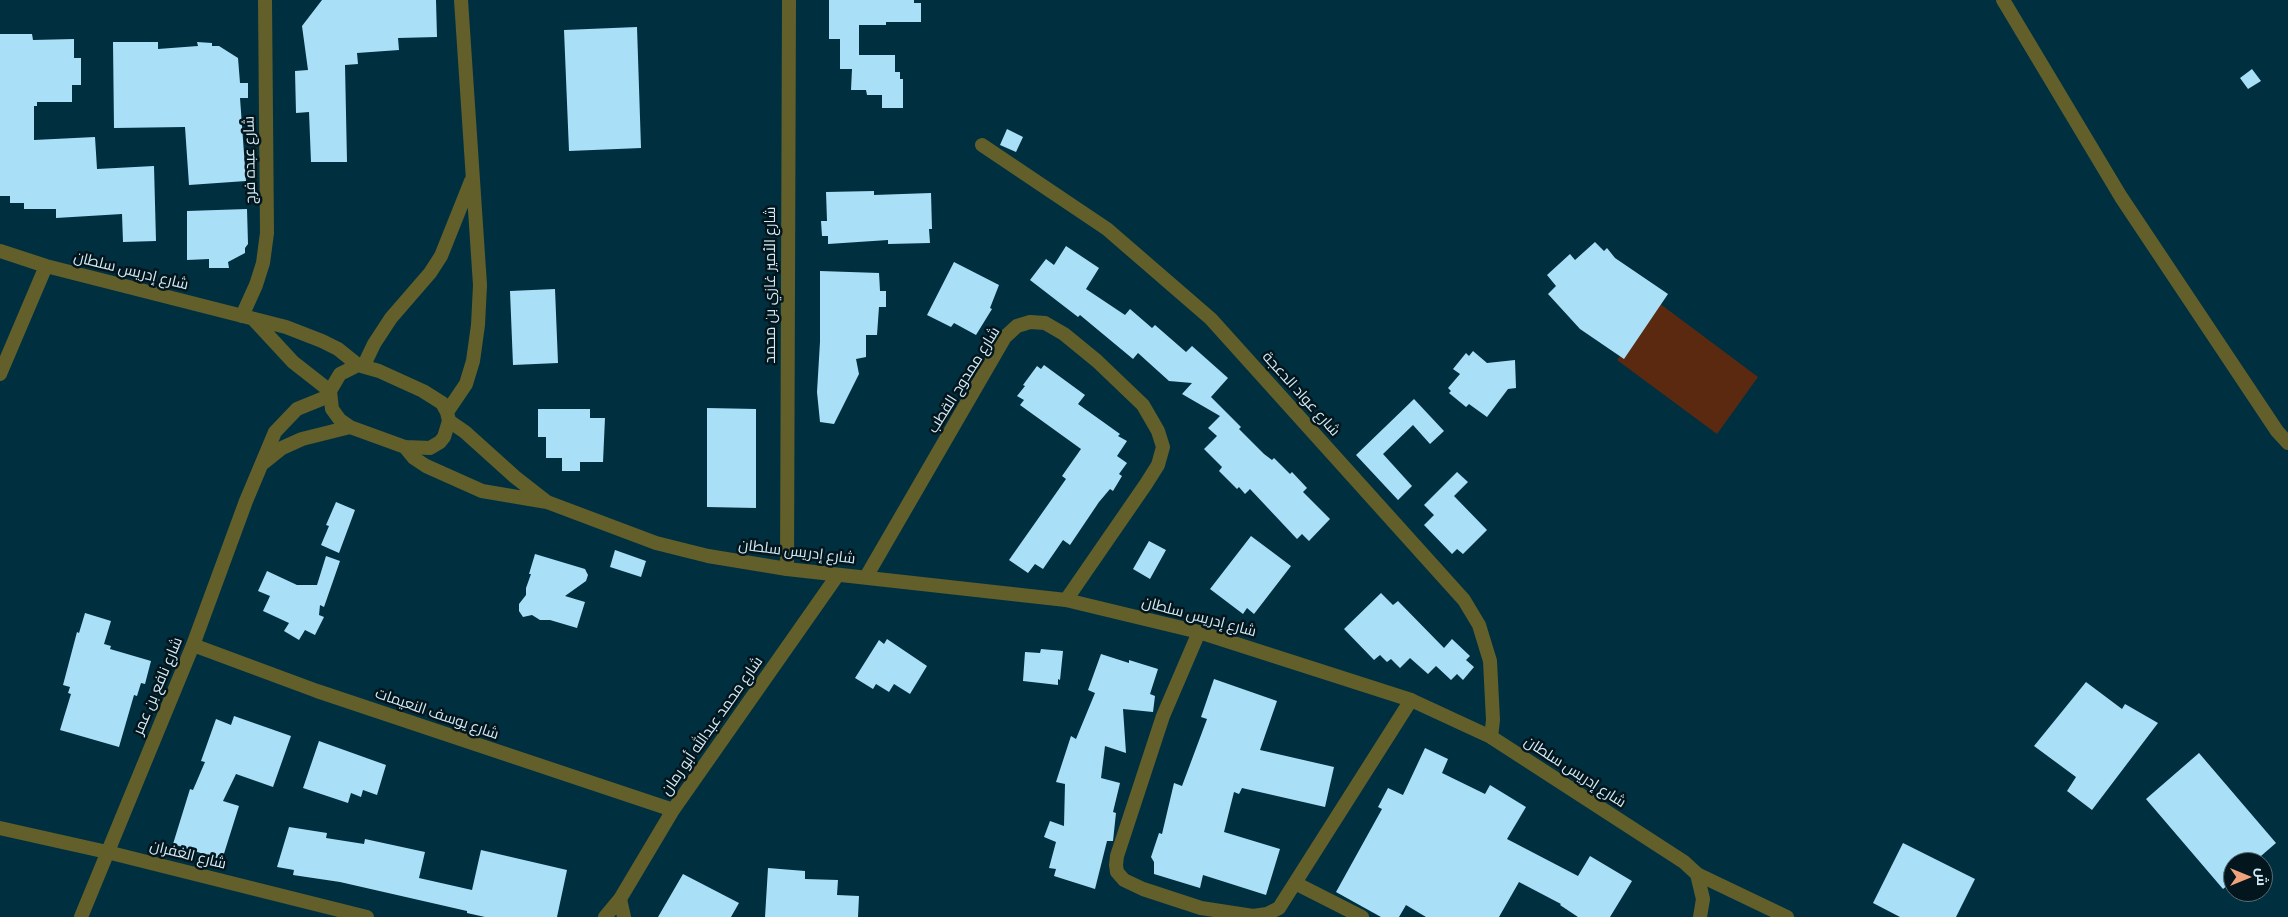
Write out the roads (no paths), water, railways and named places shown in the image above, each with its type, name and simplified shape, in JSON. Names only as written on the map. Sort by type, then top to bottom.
[{"type":"street","name":"شارع عبده فرج","points":[[249,318],[267,233],[265,0]]},
{"type":"street","points":[[249,318],[330,394],[336,415],[350,427],[405,447],[420,449],[436,446],[444,437],[448,416],[466,384],[473,361],[478,325],[480,285],[461,0]]},
{"type":"street","name":"شارع الأمير غازي بن محمد","points":[[787,570],[789,0]]},
{"type":"street","points":[[2003,0],[2121,197],[2277,431],[2288,443]]},
{"type":"street","name":"شارع عواد الدعجة","points":[[982,145],[1107,229],[1211,319],[1464,600],[1479,625],[1490,661],[1493,711],[1491,737]]},
{"type":"street","points":[[330,394],[340,374],[361,365],[391,318],[430,273],[441,256],[472,178]]},
{"type":"street","name":"شارع إدريس سلطان","points":[[0,251],[46,266],[286,327],[322,340],[361,365],[423,391],[442,403],[448,416],[515,477],[547,502]]},
{"type":"street","points":[[0,374],[46,266]]},
{"type":"street","name":"شارع ممدوح القطب","points":[[866,577],[1005,337],[1017,326],[1030,322],[1045,323],[1064,334],[1091,356],[1144,405],[1158,431],[1162,447],[1158,465],[1150,478],[1066,600]]},
{"type":"street","name":"شارع نافع بن عمر","points":[[81,917],[193,645],[259,466],[275,432],[286,418],[297,410],[330,394]]},
{"type":"street","points":[[259,466],[282,448],[302,439],[350,427]]},
{"type":"street","name":"شارع إدريس سلطان","points":[[405,447],[414,458],[426,466],[475,488],[500,495],[547,502],[656,543],[708,556],[787,570],[1066,600],[1199,632],[1412,700],[1491,737],[1661,846],[1697,874],[1787,917]]},
{"type":"street","name":"شارع محمد عبدالله أبو رمان","points":[[605,917],[620,899],[647,850],[673,810],[837,576]]},
{"type":"street","points":[[1199,632],[1163,716],[1117,856],[1117,872],[1124,880],[1144,889],[1201,908],[1237,915],[1267,914],[1279,908],[1412,700]]},
{"type":"street","name":"شارع يوسف النعيمات","points":[[193,645],[326,694],[673,810]]},
{"type":"street","name":"شارع الغفران","points":[[0,828],[107,852],[367,917]]},
{"type":"street","points":[[1697,874],[1703,899],[1700,917]]},
{"type":"street","points":[[1295,884],[1362,917]]},
{"type":"street","points":[[620,899],[624,917]]}]
